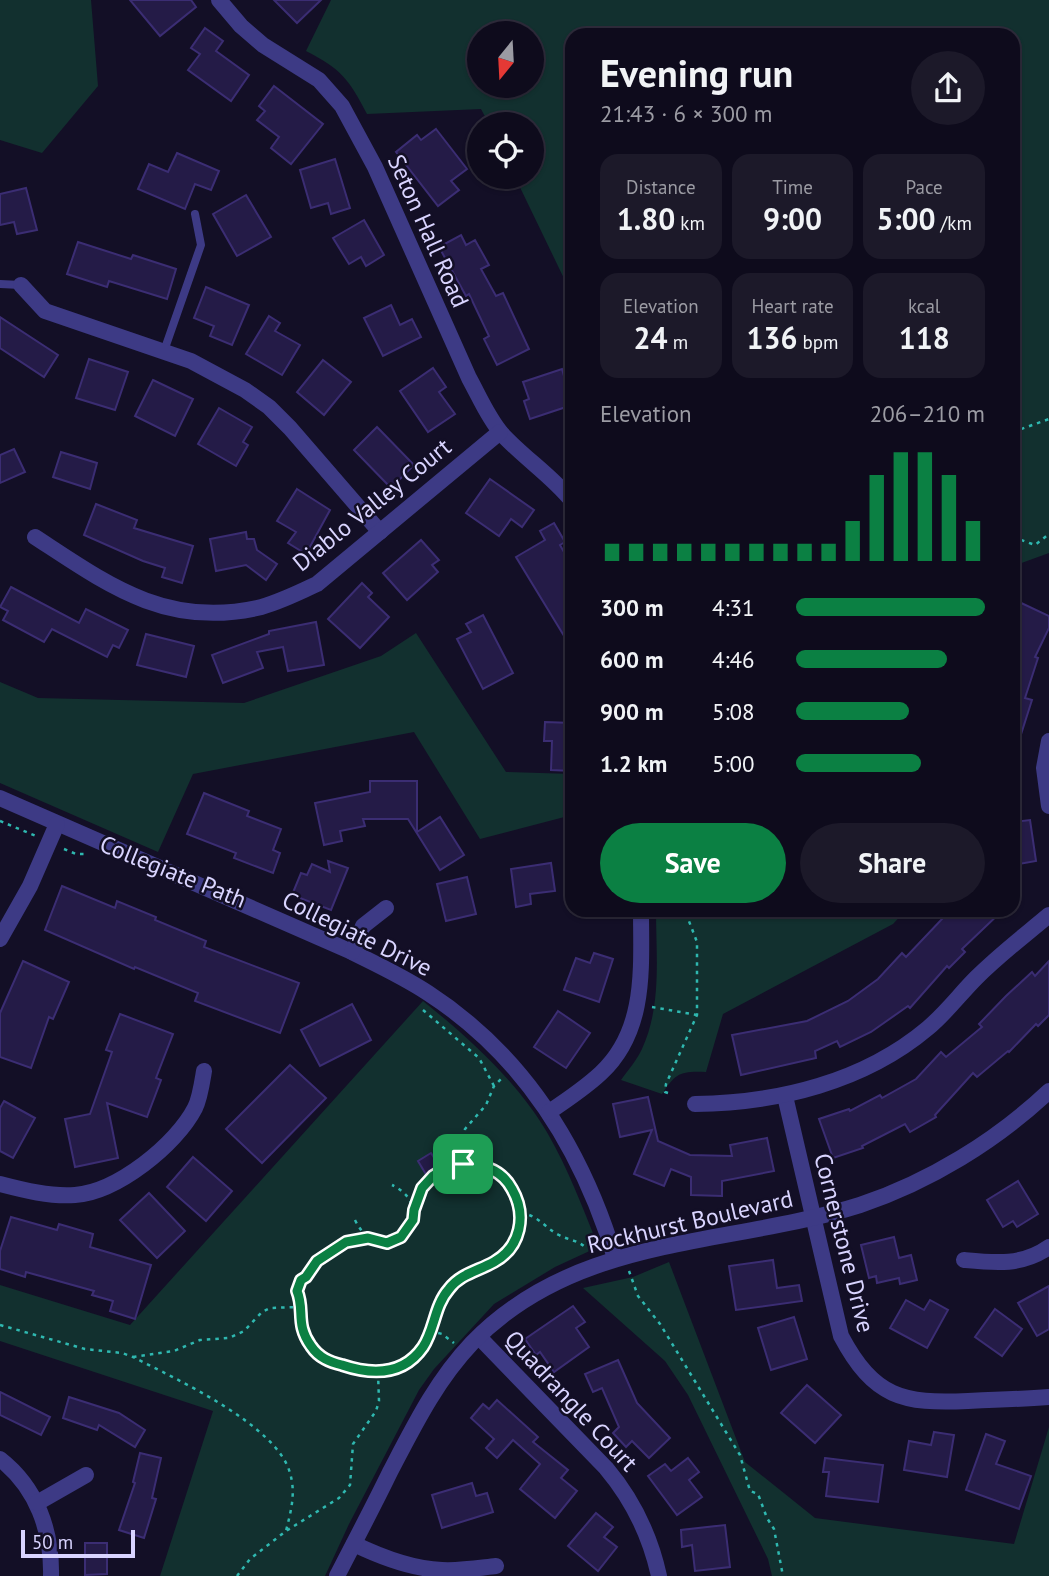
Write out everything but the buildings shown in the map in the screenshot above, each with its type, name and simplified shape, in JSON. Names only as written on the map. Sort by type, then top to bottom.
[{"type":"street","name":"Seton Hall Road","points":[[219,0],[241,26],[319,80],[342,106],[375,167],[469,378],[500,432],[565,492]]},
{"type":"street","points":[[21,285],[45,311],[164,351],[222,376],[269,407],[380,532]]},
{"type":"street","name":"Diablo Valley Court","points":[[35,537],[100,580],[148,602],[198,612],[257,608],[317,584],[500,432]]},
{"type":"street","points":[[1049,741],[1044,768],[1049,806]]},
{"type":"street","name":"Collegiate Drive","points":[[0,798],[352,953],[398,975],[429,994],[462,1019],[513,1066],[549,1112],[569,1144],[590,1187],[615,1258]]},
{"type":"street","points":[[0,939],[30,886],[57,824]]},
{"type":"street","points":[[352,953],[363,926],[386,908]]},
{"type":"street","points":[[695,1104],[758,1101],[785,1096],[870,1065],[928,1028],[976,978],[1049,915]]},
{"type":"street","points":[[549,1112],[594,1079],[618,1054],[629,1035],[641,985],[641,917]]},
{"type":"street","points":[[0,1184],[27,1191],[75,1195],[103,1188],[146,1163],[174,1136],[195,1107],[204,1071]]},
{"type":"street","name":"Rockhurst Boulevard","points":[[337,1576],[425,1405],[443,1378],[479,1337],[537,1292],[572,1274],[615,1258],[860,1205],[924,1178],[1007,1127],[1049,1091]]},
{"type":"street","name":"Cornerstone Drive","points":[[785,1096],[841,1336],[853,1359],[887,1390],[906,1399],[927,1403],[1049,1397]]},
{"type":"street","points":[[964,1261],[1000,1264],[1020,1261],[1049,1247]]},
{"type":"street","name":"Quadrangle Court","points":[[479,1337],[622,1487],[638,1514],[659,1576]]},
{"type":"street","points":[[0,1459],[23,1483],[37,1503],[46,1526],[51,1576]]},
{"type":"street","points":[[37,1503],[86,1475]]},
{"type":"street","points":[[354,1544],[375,1554],[419,1567],[442,1570],[496,1566]]},
{"type":"lane","points":[[164,351],[201,245],[195,214]]},
{"type":"lane","points":[[0,284],[21,285]]},
{"type":"path","points":[[1020,429],[1049,419]]},
{"type":"path","points":[[1020,540],[1035,545],[1049,534]]},
{"type":"path","name":"Collegiate Path","points":[[0,821],[76,854],[91,854]]},
{"type":"path","points":[[668,1093],[666,1084],[697,1015],[697,942],[687,917]]},
{"type":"path","points":[[638,1005],[697,1015]]},
{"type":"path","points":[[419,1007],[479,1058],[494,1086]]},
{"type":"path","points":[[463,1164],[465,1129],[486,1105],[494,1086],[513,1066]]},
{"type":"path","points":[[355,1220],[360,1231],[368,1238],[387,1243],[401,1237],[413,1220],[422,1188],[433,1176],[449,1167],[463,1164],[488,1167],[499,1174],[514,1191],[521,1213],[516,1239],[510,1248],[501,1257],[472,1271],[450,1287],[435,1312],[424,1346],[407,1363],[378,1373],[355,1370],[320,1356],[303,1332],[299,1307],[298,1285],[317,1261],[337,1246],[368,1238]]},
{"type":"path","points":[[392,1185],[408,1196],[414,1210]]},
{"type":"path","points":[[521,1213],[536,1216],[557,1234],[585,1247]]},
{"type":"path","points":[[628,1269],[638,1296],[667,1334],[740,1455],[750,1492],[758,1494],[766,1518],[774,1529],[783,1576]]},
{"type":"path","points":[[0,1325],[85,1349],[133,1357],[174,1351],[200,1340],[229,1338],[244,1331],[262,1312],[270,1308],[299,1307]]},
{"type":"path","points":[[430,1331],[442,1334],[454,1343]]},
{"type":"path","points":[[133,1357],[209,1397],[274,1443],[283,1455],[293,1483],[294,1494],[286,1531]]},
{"type":"path","points":[[237,1576],[250,1559],[286,1531],[339,1498],[349,1485],[353,1444],[379,1401],[378,1373]]},
{"type":"green space","points":[[0,0],[91,0],[98,86],[42,153],[0,140]]},
{"type":"green space","points":[[331,0],[1049,0],[1049,553],[1020,563],[1020,28],[565,28],[565,281],[521,189],[544,189],[544,112],[483,112],[481,109],[367,114],[355,92],[336,70],[306,51]]},
{"type":"green space","points":[[416,633],[506,772],[565,774],[565,817],[480,839],[414,732],[193,774],[158,852],[0,783],[0,682],[38,698],[244,703],[381,656]]},
{"type":"green space","points":[[656,917],[900,917],[893,924],[723,1014],[706,1072],[680,1075],[662,1094],[621,1080],[642,1049],[653,1015]]},
{"type":"green space","points":[[423,1001],[492,1062],[536,1115],[568,1174],[597,1243],[596,1248],[555,1267],[494,1304],[434,1369],[419,1390],[325,1576],[160,1576],[213,1411],[0,1341],[0,1285],[130,1325]]},
{"type":"green space","points":[[669,1262],[745,1462],[815,1518],[1014,1544],[1049,1427],[1049,1576],[772,1576],[768,1559],[688,1395],[665,1361],[583,1288],[633,1277]]},
{"type":"route","points":[[463,1164],[488,1167],[508,1182],[514,1191],[521,1213],[520,1227],[510,1248],[491,1264],[472,1271],[450,1287],[435,1312],[424,1346],[407,1363],[378,1373],[355,1370],[320,1356],[307,1340],[300,1323],[300,1298],[297,1291],[301,1280],[317,1261],[346,1242],[368,1238],[387,1243],[401,1237],[413,1220],[422,1188],[441,1171],[463,1164]]}]
